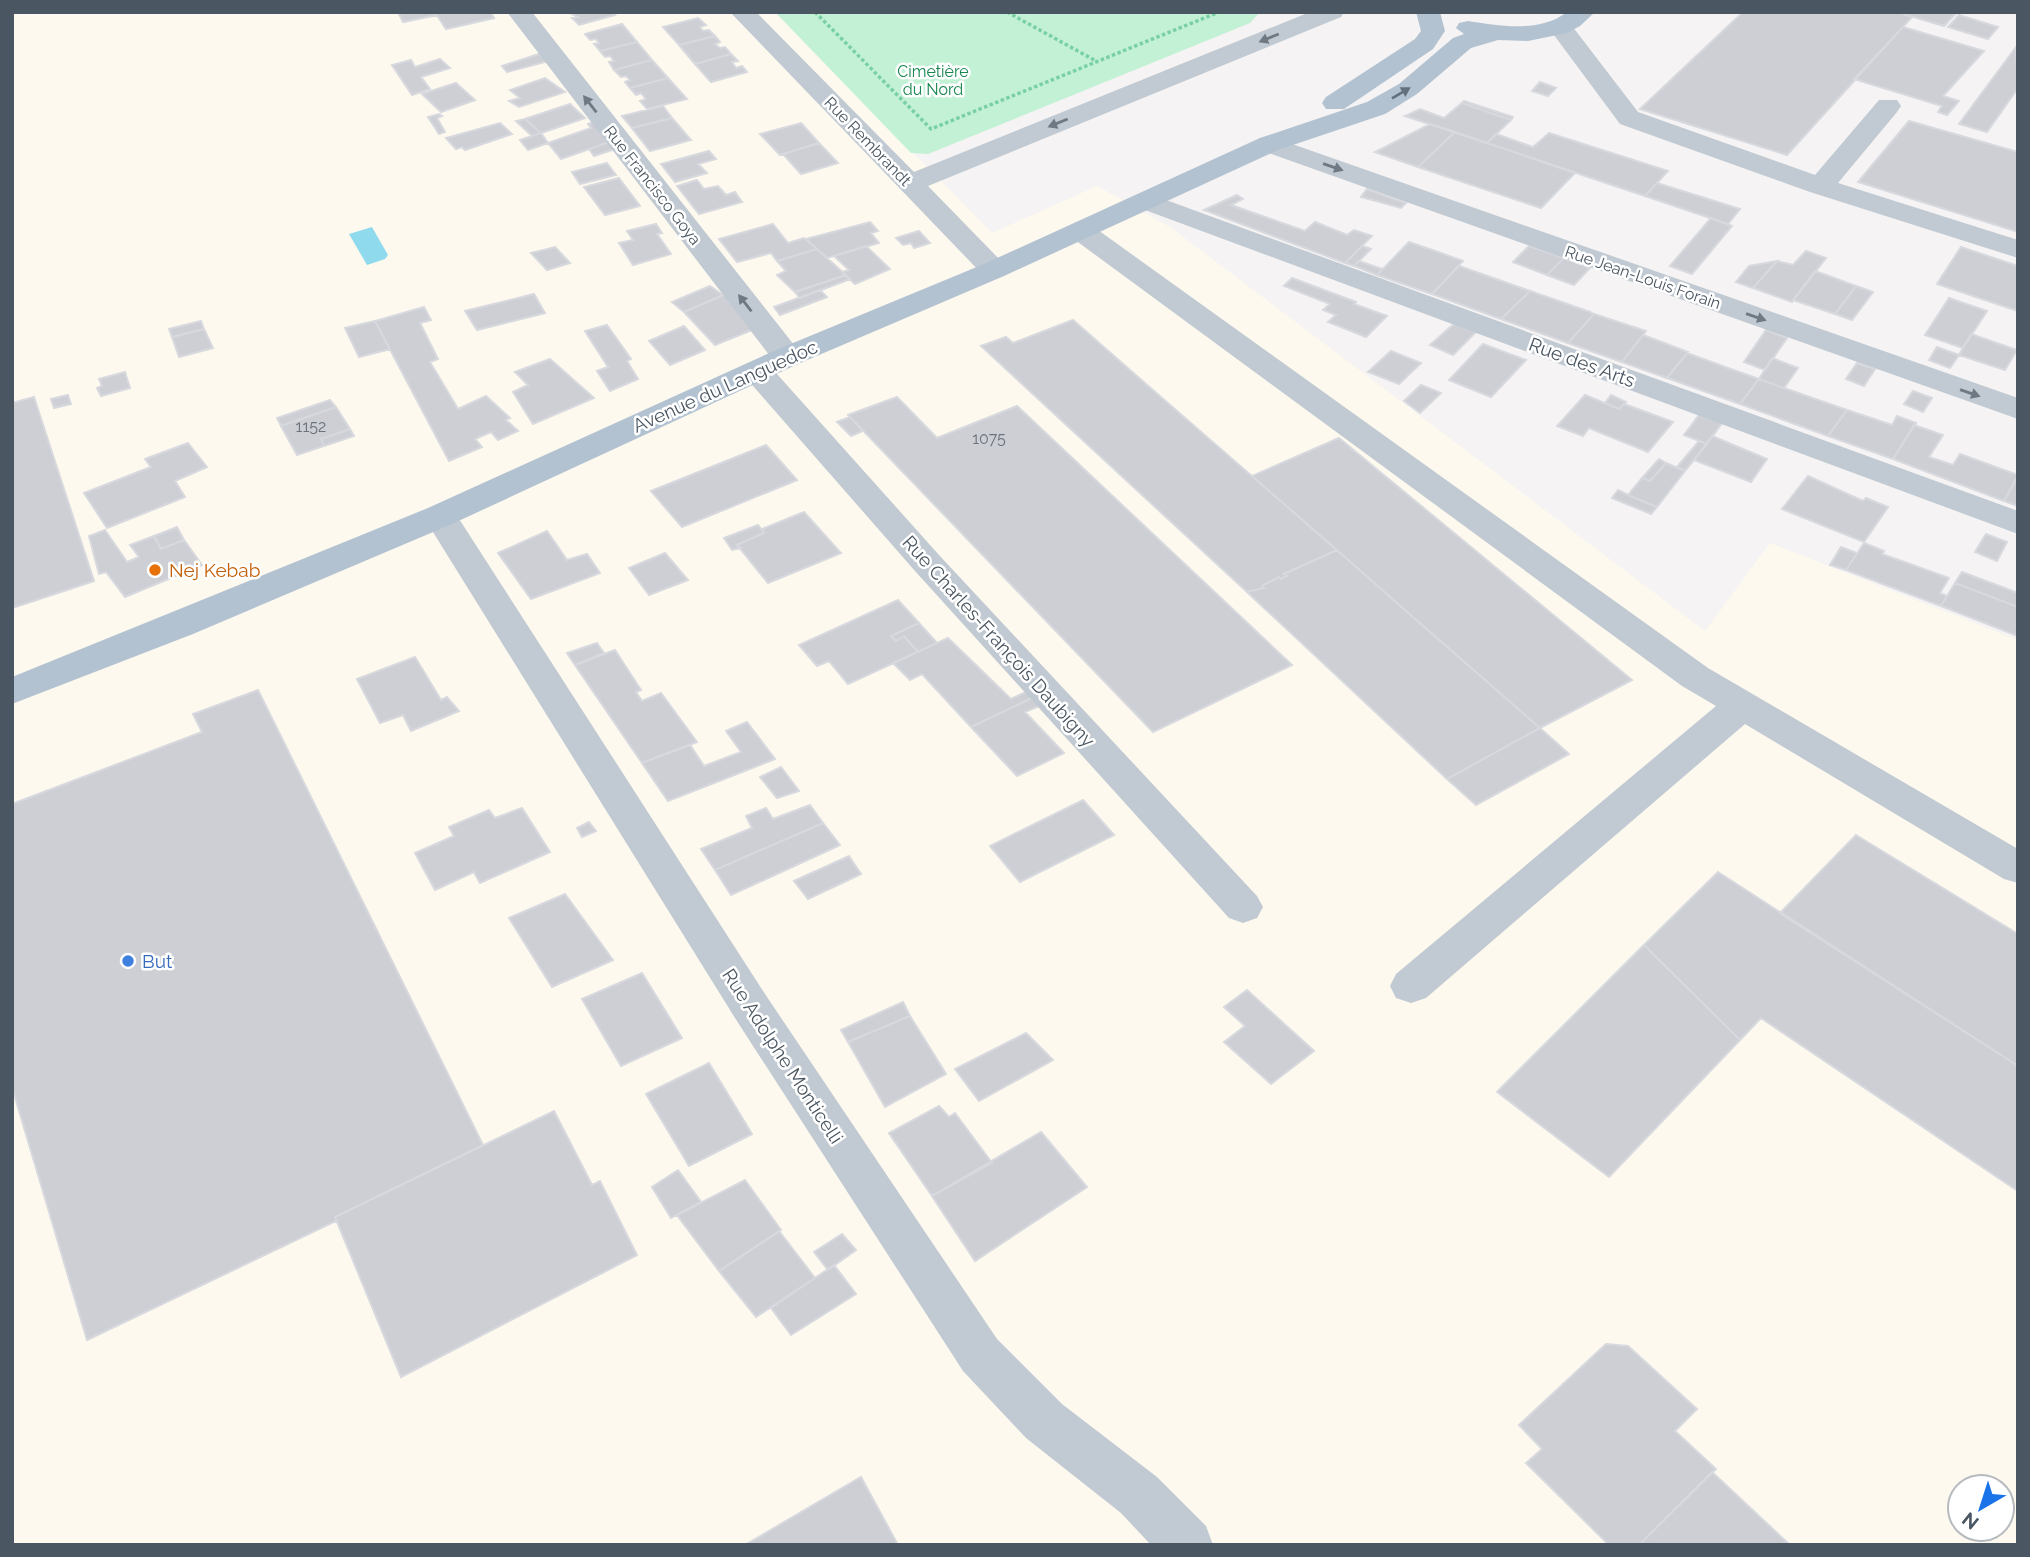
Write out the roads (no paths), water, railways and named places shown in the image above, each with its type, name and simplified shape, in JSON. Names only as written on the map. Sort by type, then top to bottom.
[{"type":"main road","name":"Avenue du Languedoc","points":[[1269,144],[1424,44],[1433,31],[1429,12]]},
{"type":"main road","points":[[1429,12],[1458,25],[1495,33],[1519,34],[1560,27],[1583,12]]},
{"type":"main road","name":"Avenue du Languedoc","points":[[12,691],[180,625],[440,516],[772,364],[994,270],[1269,144],[1376,108],[1408,89],[1462,43],[1495,33]]},
{"type":"main road","name":"Avenue du Languedoc","points":[[12,719],[180,625]]},
{"type":"street","name":"Rue Francisco Goya","points":[[519,12],[772,364]]},
{"type":"street","name":"Rue Rembrandt","points":[[742,12],[994,270]]},
{"type":"street","points":[[909,184],[1332,12]]},
{"type":"street","points":[[1560,27],[1629,118],[1820,186],[2018,249]]},
{"type":"street","points":[[1820,186],[1888,106]]},
{"type":"street","name":"Rue Jean-Louis Forain","points":[[1269,144],[2018,409]]},
{"type":"street","name":"Rue des Arts","points":[[1147,201],[2018,523]]},
{"type":"street","points":[[1081,231],[1656,649],[1741,706],[2018,869]]},
{"type":"street","name":"Rue Charles-François Daubigny","points":[[772,364],[927,563],[1243,907]]},
{"type":"street","name":"Rue Adolphe Monticelli","points":[[440,516],[750,1006],[980,1355],[1044,1421],[1139,1494],[1187,1545]]},
{"type":"street","points":[[1411,986],[1741,706]]},
{"type":"water","points":[[372,227],[388,255],[385,259],[367,265],[349,234]]},
{"type":"place","name":"Nej Kebab","points":[[155,570]]},
{"type":"place","name":"But","points":[[128,961]]},
{"type":"park label","name":"Cimetière du Nord","points":[[933,80]]}]
